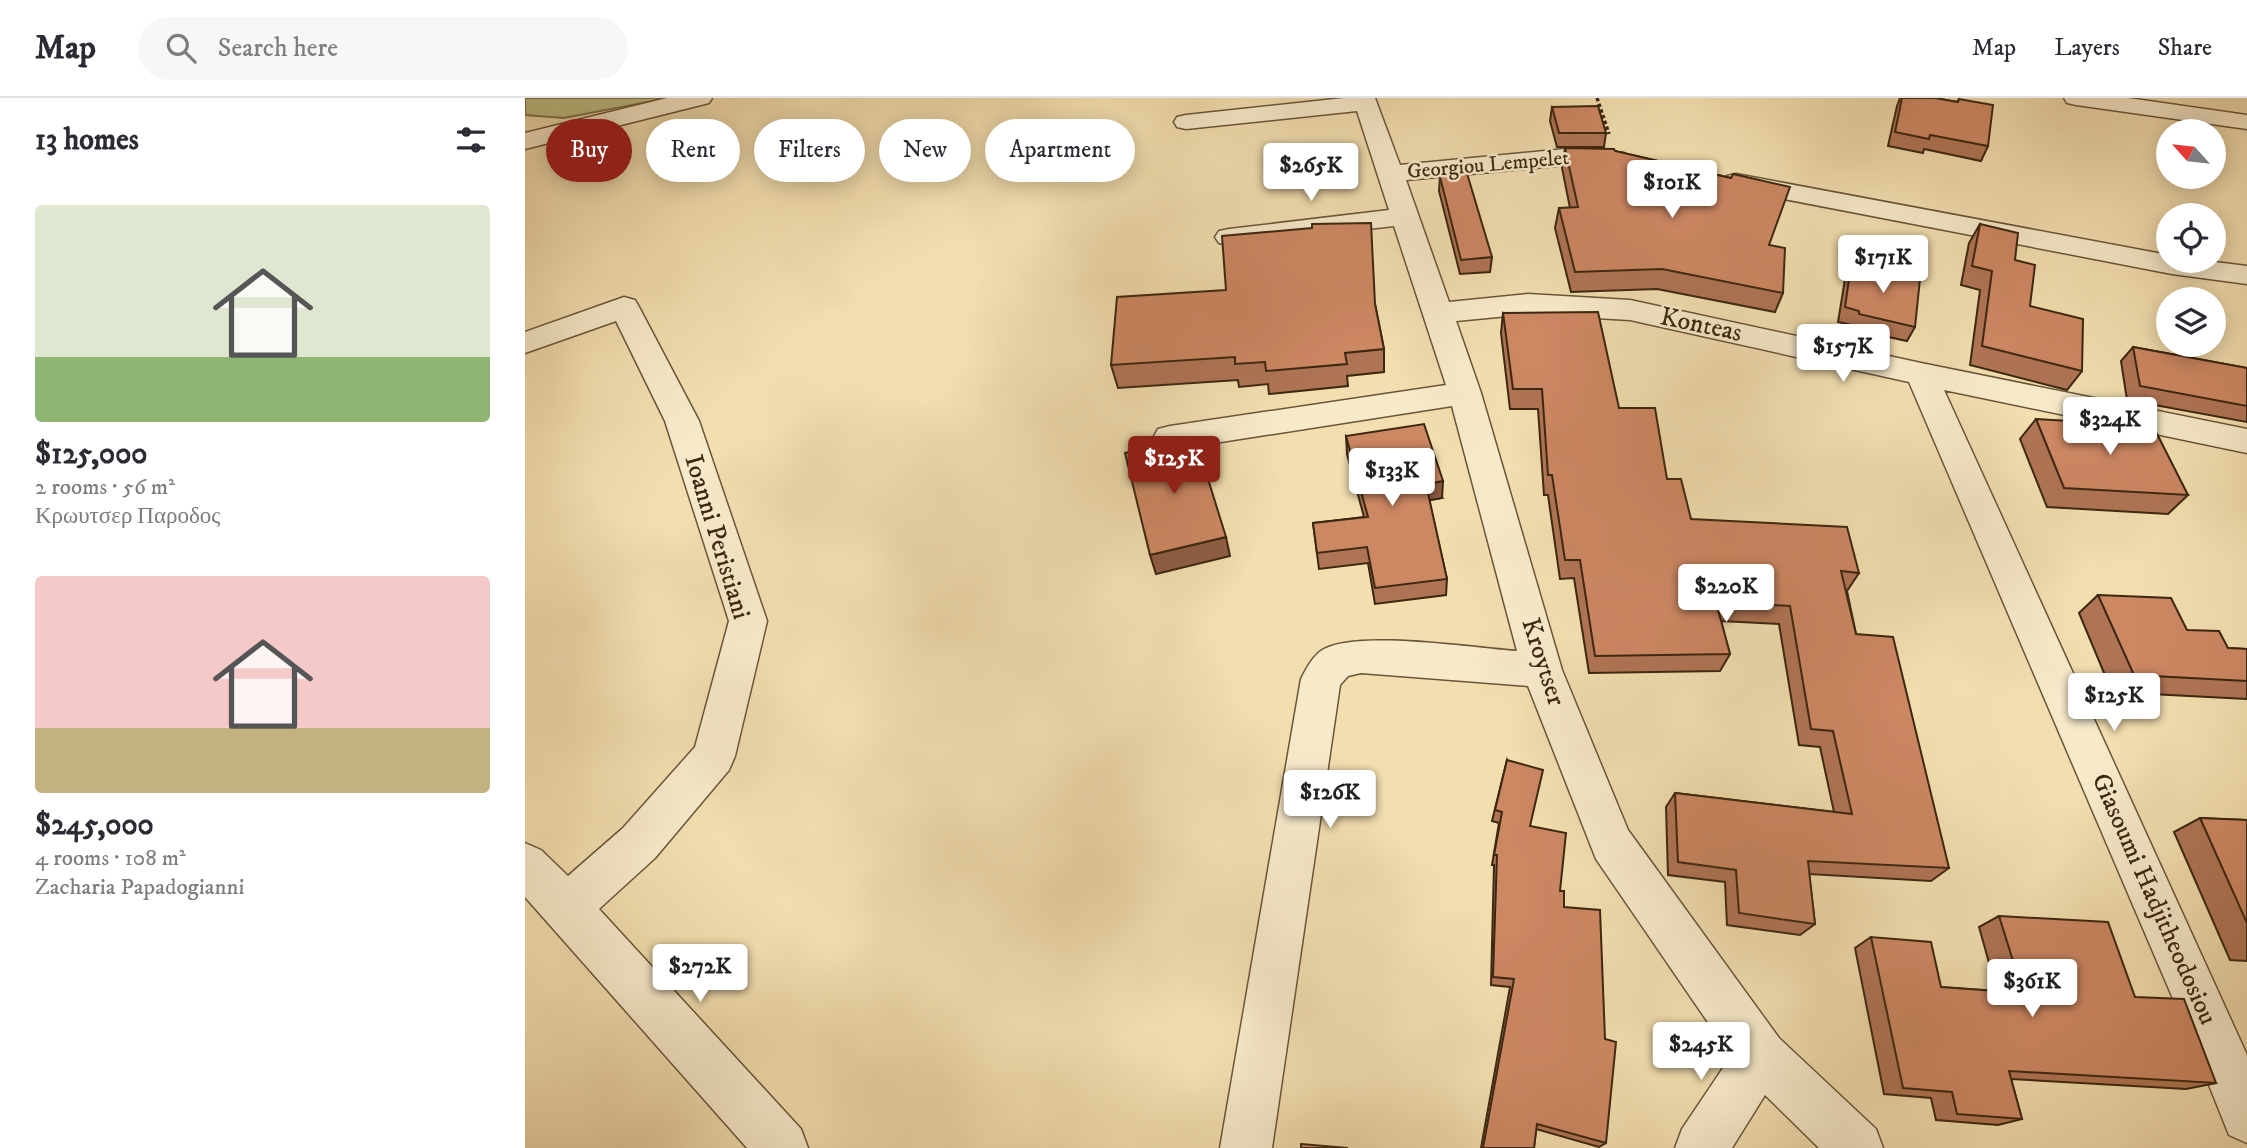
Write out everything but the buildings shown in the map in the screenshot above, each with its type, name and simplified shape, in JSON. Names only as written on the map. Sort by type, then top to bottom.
[{"type":"street","points":[[525,141],[700,98]]},
{"type":"street","points":[[2075,98],[2247,122]]},
{"type":"street","name":"Kroytser","points":[[1186,122],[1366,103],[1465,393],[1542,670],[1612,844],[1761,1056],[1857,1148]]},
{"type":"street","name":"Georgiou Lempelet","points":[[1391,174],[1576,156],[1613,158],[1643,164]]},
{"type":"street","points":[[1710,177],[2172,265],[2247,275]]},
{"type":"street","points":[[1223,237],[1404,217]]},
{"type":"street","name":"Konteas","points":[[1439,313],[1528,304],[1630,310],[1921,374],[2247,441]]},
{"type":"street","name":"Ioanni Peristiani","points":[[525,343],[624,307],[682,421],[748,621],[715,756],[639,843],[567,908]]},
{"type":"street","name":"Giasoumi Hadjitheodosiou","points":[[1921,374],[2232,1043],[2247,1117]]},
{"type":"street","points":[[1170,438],[1465,393]]},
{"type":"street","points":[[1247,1148],[1321,679],[1336,662],[1361,656],[1542,670]]},
{"type":"street","points":[[525,865],[567,908],[782,1148]]},
{"type":"street","points":[[1701,1148],[1761,1056]]},
{"type":"green space","points":[[525,98],[668,98],[564,118],[525,115]]}]
